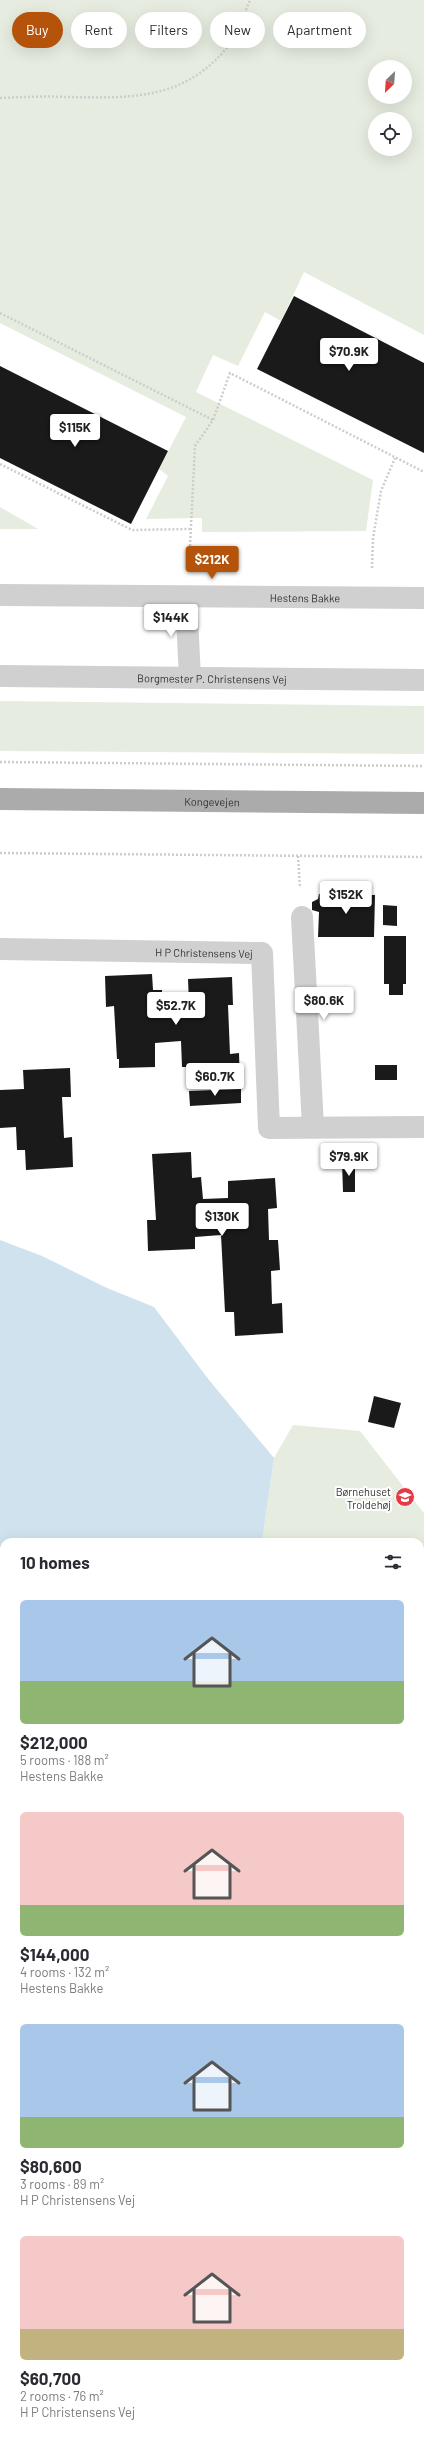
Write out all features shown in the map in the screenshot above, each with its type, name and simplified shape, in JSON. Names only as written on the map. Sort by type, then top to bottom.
[{"type":"main road","name":"Kongevejen","points":[[0,799],[424,803]]},
{"type":"street","name":"Hestens Bakke","points":[[0,595],[424,598]]},
{"type":"street","points":[[186,597],[190,678]]},
{"type":"street","name":"Borgmester P. Christensens Vej","points":[[0,676],[424,680]]},
{"type":"street","points":[[302,917],[313,1128]]},
{"type":"street","name":"H P Christensens Vej","points":[[0,949],[262,953],[269,1128],[424,1127]]},
{"type":"path","points":[[0,98],[140,96],[179,85],[208,67],[231,43],[250,0]]},
{"type":"path","points":[[0,313],[213,420]]},
{"type":"path","points":[[186,597],[195,446],[213,420],[230,373],[424,472]]},
{"type":"path","points":[[372,598],[373,538],[381,490],[395,458]]},
{"type":"path","points":[[0,464],[132,530],[191,529]]},
{"type":"path","points":[[0,762],[424,766]]},
{"type":"path","points":[[0,853],[424,857]]},
{"type":"shaded area","points":[[0,0],[424,0],[424,335],[304,272],[281,321],[265,312],[238,366],[213,355],[196,392],[373,480],[366,531],[202,532],[202,518],[146,519],[168,476],[159,469],[186,417],[0,323]]},
{"type":"shaded area","points":[[0,507],[38,529],[0,529]]},
{"type":"shaded area","points":[[0,701],[424,706],[424,754],[0,751]]},
{"type":"shaded area","points":[[293,1425],[360,1431],[424,1513],[424,1538],[263,1538],[274,1458]]},
{"type":"water","points":[[0,1240],[42,1256],[107,1288],[154,1307],[209,1380],[274,1458],[263,1538],[0,1538]]},
{"type":"building","points":[[294,296],[424,363],[424,453],[257,369]]},
{"type":"building","points":[[0,366],[168,451],[131,524],[0,458]]},
{"type":"building","points":[[319,894],[375,895],[374,937],[318,937],[319,912],[312,910],[312,902],[318,899]]},
{"type":"building","points":[[383,905],[397,906],[397,926],[383,925]]},
{"type":"building","points":[[384,936],[406,936],[406,984],[403,984],[403,995],[389,995],[389,984],[384,984]]},
{"type":"building","points":[[152,974],[153,990],[162,990],[162,1004],[189,1003],[188,979],[232,977],[233,1005],[228,1005],[230,1054],[239,1053],[240,1085],[192,1087],[191,1067],[182,1067],[181,1041],[155,1043],[155,1067],[119,1068],[119,1059],[117,1059],[114,1006],[106,1007],[105,976]]},
{"type":"building","points":[[375,1065],[397,1065],[397,1080],[375,1080]]},
{"type":"building","points":[[70,1068],[71,1097],[62,1097],[64,1138],[72,1137],[73,1167],[26,1170],[25,1150],[17,1150],[16,1127],[0,1128],[0,1090],[24,1089],[23,1070]]},
{"type":"building","points":[[241,1089],[241,1103],[190,1106],[189,1091]]},
{"type":"building","points":[[191,1152],[192,1178],[201,1177],[203,1199],[228,1198],[228,1181],[275,1178],[277,1208],[268,1209],[269,1240],[278,1240],[280,1270],[271,1271],[272,1304],[282,1303],[283,1333],[235,1336],[234,1312],[225,1312],[221,1235],[195,1237],[195,1249],[148,1251],[147,1220],[156,1220],[152,1154]]},
{"type":"building","points":[[342,1162],[355,1162],[355,1192],[343,1192]]},
{"type":"building","points":[[374,1396],[401,1403],[394,1428],[368,1422]]},
{"type":"place","name":"Børnehuset Troldehøj","points":[[405,1497]]}]
